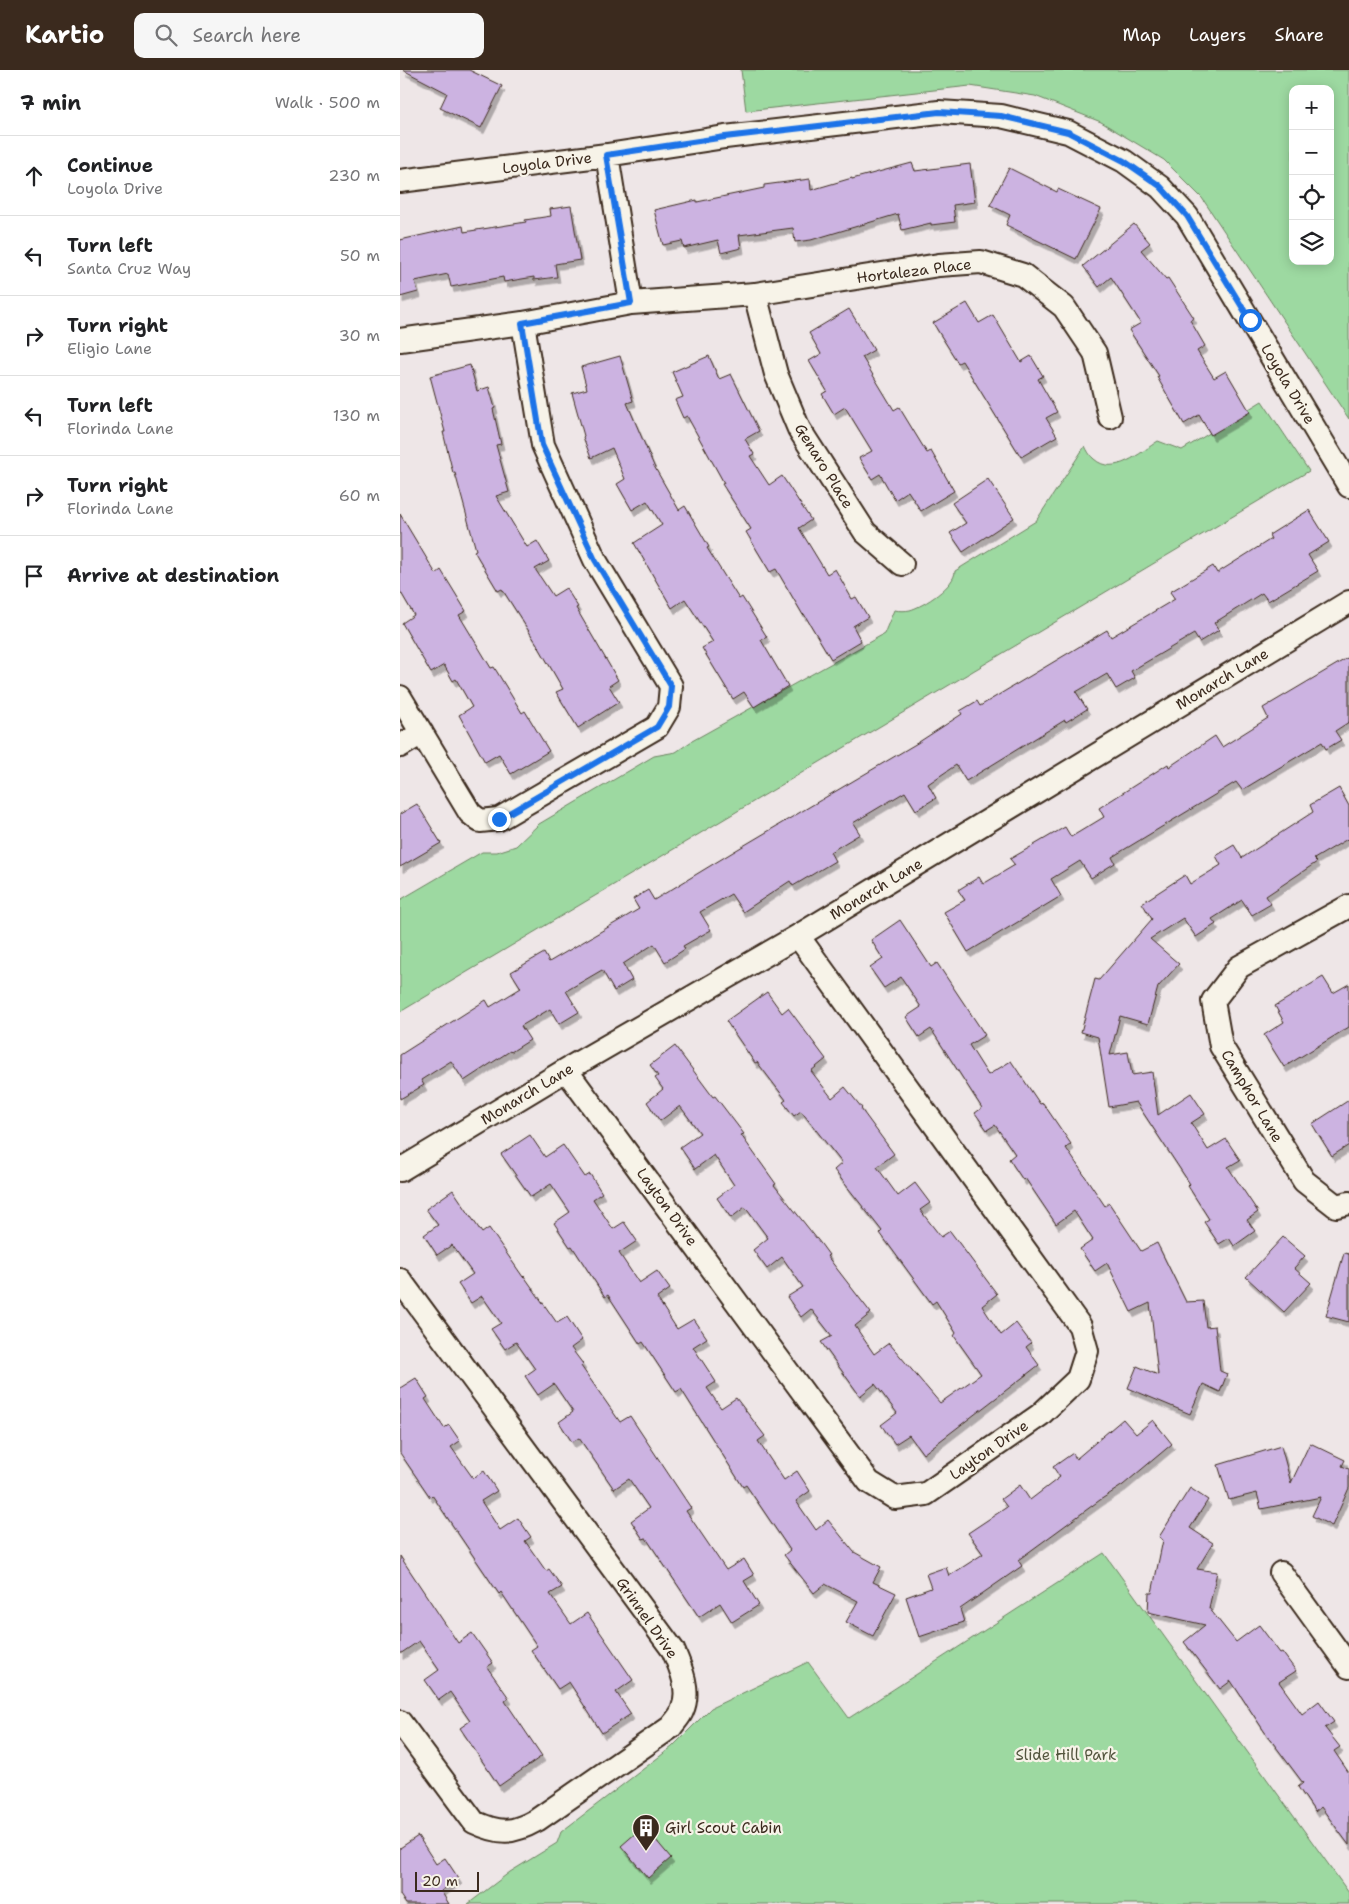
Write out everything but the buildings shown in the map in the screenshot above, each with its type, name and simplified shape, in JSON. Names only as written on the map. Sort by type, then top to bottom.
[{"type":"street","name":"Loyola Drive","points":[[400,181],[606,155],[725,137],[939,112],[1001,116],[1068,132],[1124,161],[1160,186],[1187,216],[1349,486]]},
{"type":"street","points":[[606,155],[631,303]]},
{"type":"street","name":"Hortaleza Place","points":[[400,340],[522,323],[631,303],[755,294],[948,264],[981,262],[1023,275],[1064,307],[1095,353],[1110,417]]},
{"type":"street","name":"Genaro Place","points":[[755,294],[776,374],[799,428],[865,532],[902,564]]},
{"type":"street","points":[[400,697],[470,813],[480,821],[499,819],[657,727],[669,707],[671,686],[595,560],[542,445],[522,323]]},
{"type":"street","name":"Monarch Lane","points":[[400,1170],[566,1070],[798,936],[1349,602]]},
{"type":"street","points":[[400,746],[422,733]]},
{"type":"street","name":"Camphor Lane","points":[[1349,906],[1239,967],[1213,1001],[1221,1046],[1304,1181],[1336,1206],[1349,1203]]},
{"type":"street","name":"Layton Drive","points":[[566,1070],[869,1482],[895,1498],[926,1494],[1040,1415],[1078,1379],[1087,1351],[1080,1326],[798,936]]},
{"type":"street","name":"Grinnel Drive","points":[[400,1280],[673,1650],[686,1690],[683,1710],[671,1727],[537,1820],[523,1828],[507,1832],[490,1830],[474,1822],[400,1722]]},
{"type":"street","points":[[1281,1574],[1349,1667]]},
{"type":"green space","points":[[741,70],[1349,70],[1349,419],[1202,198],[1164,160],[1101,122],[1035,96],[970,86],[746,111]]},
{"type":"green space","points":[[1262,401],[1309,471],[400,1012],[400,900],[482,852],[497,852],[516,846],[539,824],[654,756],[676,752],[692,741],[884,634],[894,610],[910,610],[938,595],[950,583],[955,571],[1036,521],[1085,446],[1094,459],[1102,464],[1110,465],[1127,461],[1158,441],[1182,450]]},
{"type":"green space","name":"Slide Hill Park","points":[[1104,1553],[1349,1893],[1349,1904],[468,1904],[510,1872],[557,1843],[561,1832],[672,1747],[711,1708],[808,1662],[849,1718]]},
{"type":"place","name":"Girl Scout Cabin","points":[[646,1852]]},
{"type":"route","points":[[499,819],[657,727],[669,707],[671,686],[595,560],[542,445],[522,323],[631,303],[606,155],[725,137],[939,112],[1001,116],[1068,132],[1124,161],[1160,186],[1187,216],[1250,320]]}]
